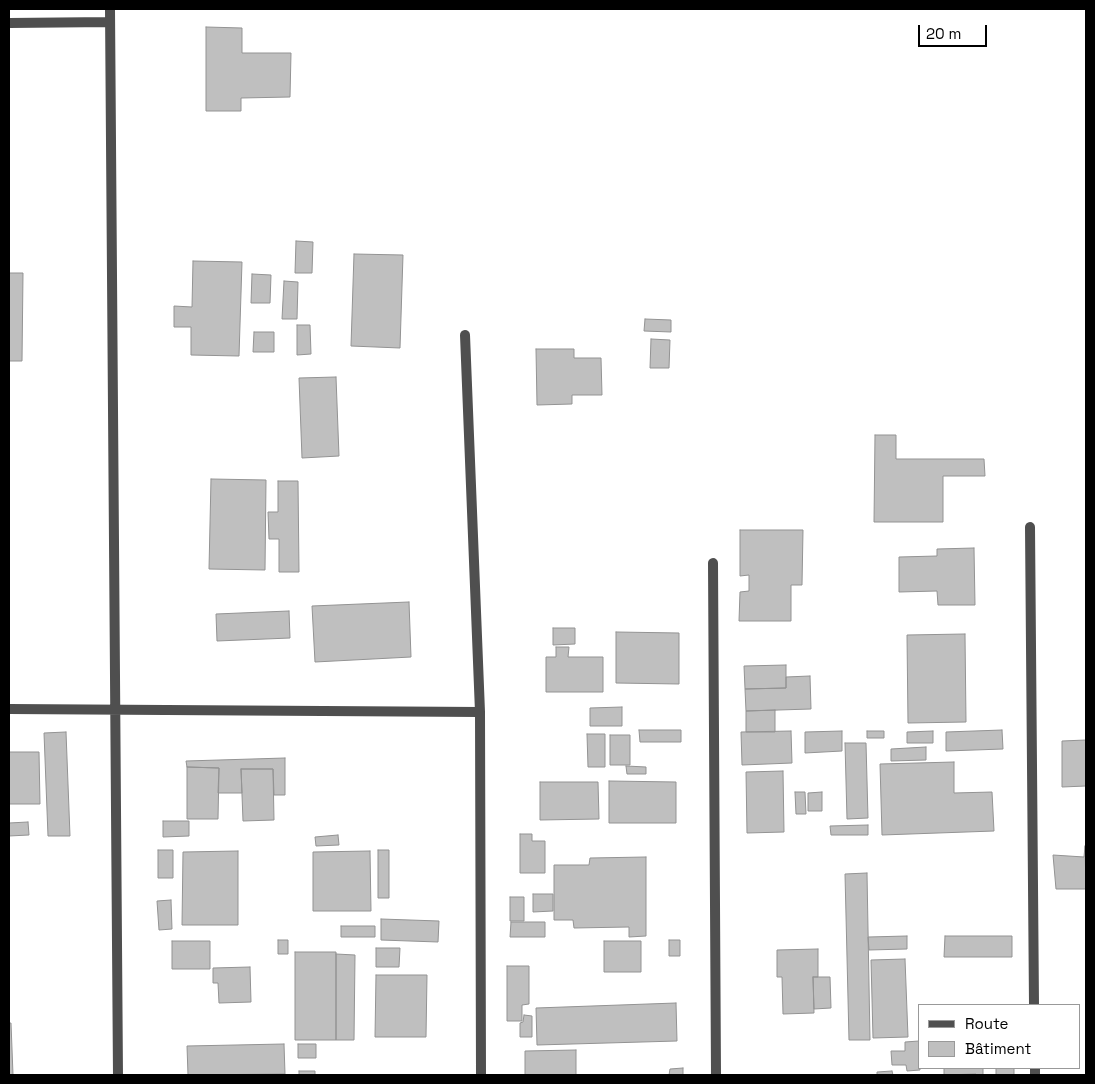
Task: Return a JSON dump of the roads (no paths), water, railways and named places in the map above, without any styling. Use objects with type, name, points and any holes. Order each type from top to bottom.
[{"type":"street","points":[[110,9],[118,1075]]},
{"type":"street","points":[[9,24],[110,22]]},
{"type":"street","points":[[464,335],[480,712],[481,1075]]},
{"type":"street","points":[[1030,527],[1034,1004]]},
{"type":"street","points":[[713,563],[716,1075]]},
{"type":"street","points":[[9,709],[480,712]]}]
